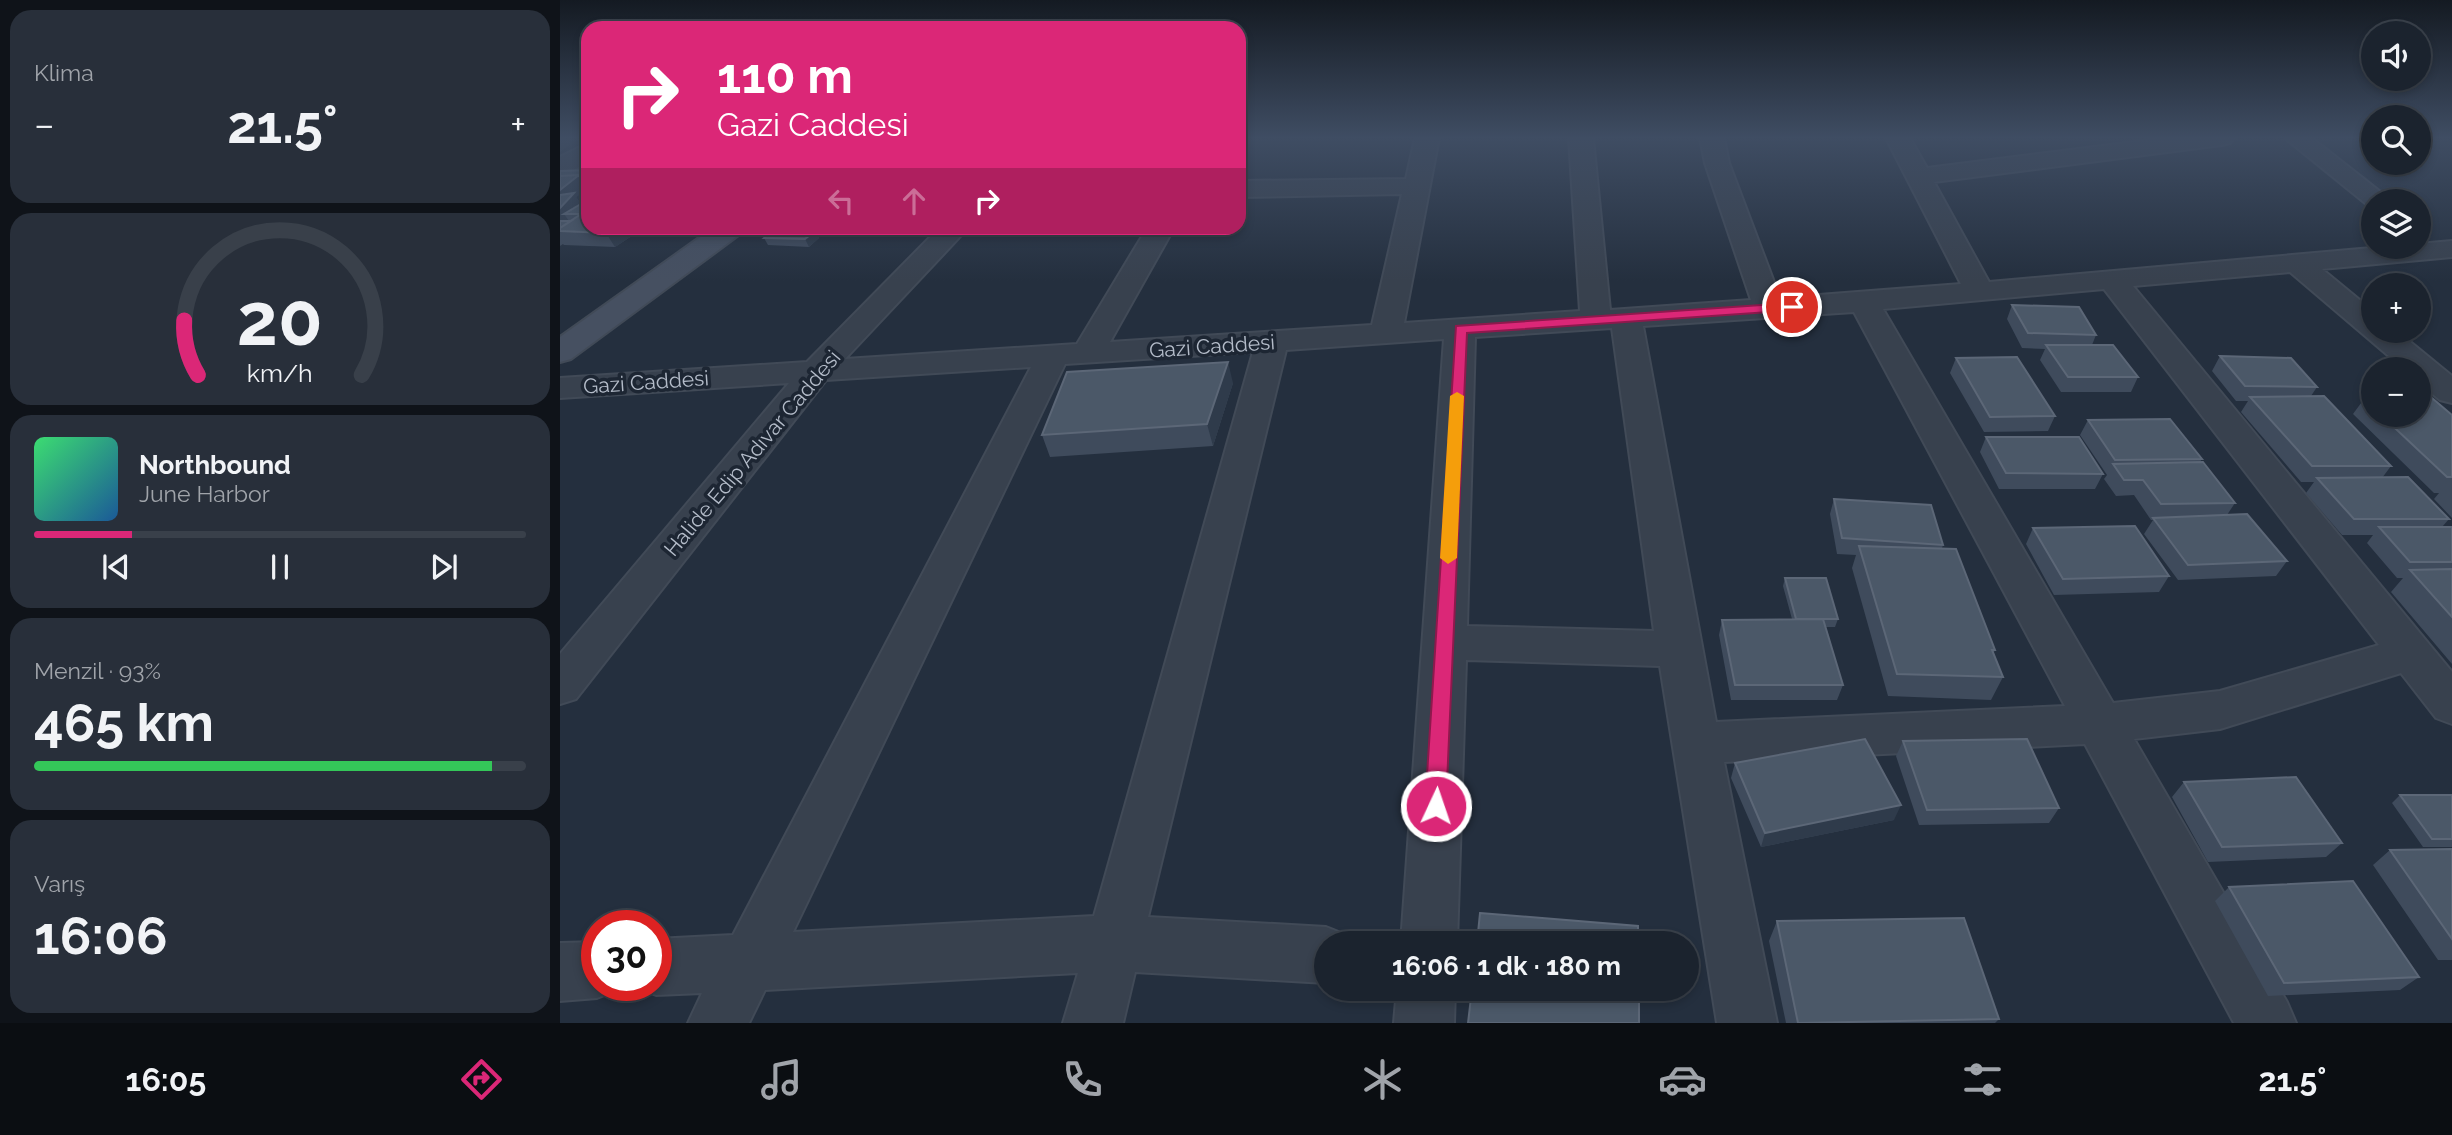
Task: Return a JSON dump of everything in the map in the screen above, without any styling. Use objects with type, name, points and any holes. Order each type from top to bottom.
[{"type":"street","points":[[1246,189],[1417,186],[1386,334]]},
{"type":"street","points":[[1589,186],[1611,319],[1679,649],[1747,1023]]},
{"type":"street","points":[[1725,186],[1769,309]]},
{"type":"street","points":[[1922,186],[1980,292]]},
{"type":"street","points":[[560,352],[720,235]]},
{"type":"street","name":"Halide Edip Adıvar Caddesi","points":[[560,686],[818,369],[947,235]]},
{"type":"street","points":[[718,1023],[1070,355],[1155,235]]},
{"type":"street","points":[[2431,240],[2449,252]]},
{"type":"street","name":"Gazi Caddesi","points":[[560,388],[818,369],[1769,309],[2449,252]]},
{"type":"street","points":[[2297,263],[2361,317]]},
{"type":"street","points":[[2112,280],[2452,705]]},
{"type":"street","points":[[1864,302],[2266,1023]]},
{"type":"street","points":[[1430,931],[1460,329]]},
{"type":"street","points":[[1093,1023],[1272,342]]},
{"type":"street","points":[[2392,343],[2452,393]]},
{"type":"street","points":[[1444,642],[1679,649]]},
{"type":"street","points":[[1697,743],[2099,724],[2220,710],[2410,653]]},
{"type":"street","points":[[672,966],[1115,943],[1314,954]]},
{"type":"street","points":[[560,972],[581,971]]},
{"type":"street","points":[[1424,1023],[1425,1001]]},
{"type":"building","points":[[574,193],[560,208],[560,195]]},
{"type":"building","points":[[581,204],[581,214],[564,214]]},
{"type":"building","points":[[581,214],[581,232],[560,231],[560,228]]},
{"type":"building","points":[[560,221],[571,221],[560,228]]},
{"type":"building","points":[[767,235],[810,235],[805,239],[764,238]]},
{"type":"building","points":[[2012,305],[2079,307],[2096,335],[2028,333]]},
{"type":"building","points":[[2046,345],[2113,345],[2138,377],[2068,377]]},
{"type":"building","points":[[2220,356],[2291,358],[2317,387],[2245,386]]},
{"type":"building","points":[[2017,357],[2055,416],[1990,417],[1956,358]]},
{"type":"building","points":[[1228,362],[1207,424],[1042,435],[1067,372]]},
{"type":"building","points":[[2324,396],[2391,466],[2312,466],[2250,397]]},
{"type":"building","points":[[2431,398],[2452,415],[2452,477],[2447,477],[2394,427],[2431,427]]},
{"type":"building","points":[[2170,419],[2202,459],[2115,460],[2088,420]]},
{"type":"building","points":[[1986,437],[2079,437],[2103,474],[2006,473]]},
{"type":"building","points":[[2203,462],[2235,503],[2161,504],[2143,480],[2124,480],[2113,464]]},
{"type":"building","points":[[2408,477],[2449,519],[2354,519],[2317,478]]},
{"type":"building","points":[[1834,499],[1931,505],[1943,545],[1842,538]]},
{"type":"building","points":[[2247,514],[2287,561],[2188,565],[2153,518]]},
{"type":"building","points":[[2135,526],[2169,576],[2063,579],[2033,528]]},
{"type":"building","points":[[2379,527],[2452,527],[2452,562],[2410,562]]},
{"type":"building","points":[[1859,546],[1956,549],[2003,677],[1897,674]]},
{"type":"building","points":[[2452,569],[2452,617],[2410,570]]},
{"type":"building","points":[[1785,578],[1826,578],[1838,619],[1796,619]]},
{"type":"building","points":[[1823,619],[1843,685],[1735,685],[1722,620]]},
{"type":"building","points":[[1865,739],[1901,805],[1765,833],[1735,763]]},
{"type":"building","points":[[2027,739],[2059,808],[1927,810],[1903,741]]},
{"type":"building","points":[[2296,777],[2342,843],[2222,847],[2184,782]]},
{"type":"building","points":[[2400,795],[2452,795],[2452,839],[2432,839]]},
{"type":"building","points":[[2452,849],[2452,939],[2390,850]]},
{"type":"building","points":[[2353,881],[2419,977],[2284,983],[2229,887]]},
{"type":"building","points":[[1480,913],[1638,926],[1638,931],[1478,931]]},
{"type":"building","points":[[1964,918],[1999,1019],[1798,1023],[1777,921]]},
{"type":"building","points":[[1471,1001],[1639,1001],[1639,1023],[1468,1023]]},
{"type":"slow traffic","points":[[1448,558],[1457,396]]},
{"type":"route","points":[[1436,806],[1460,329],[1792,307]]}]
